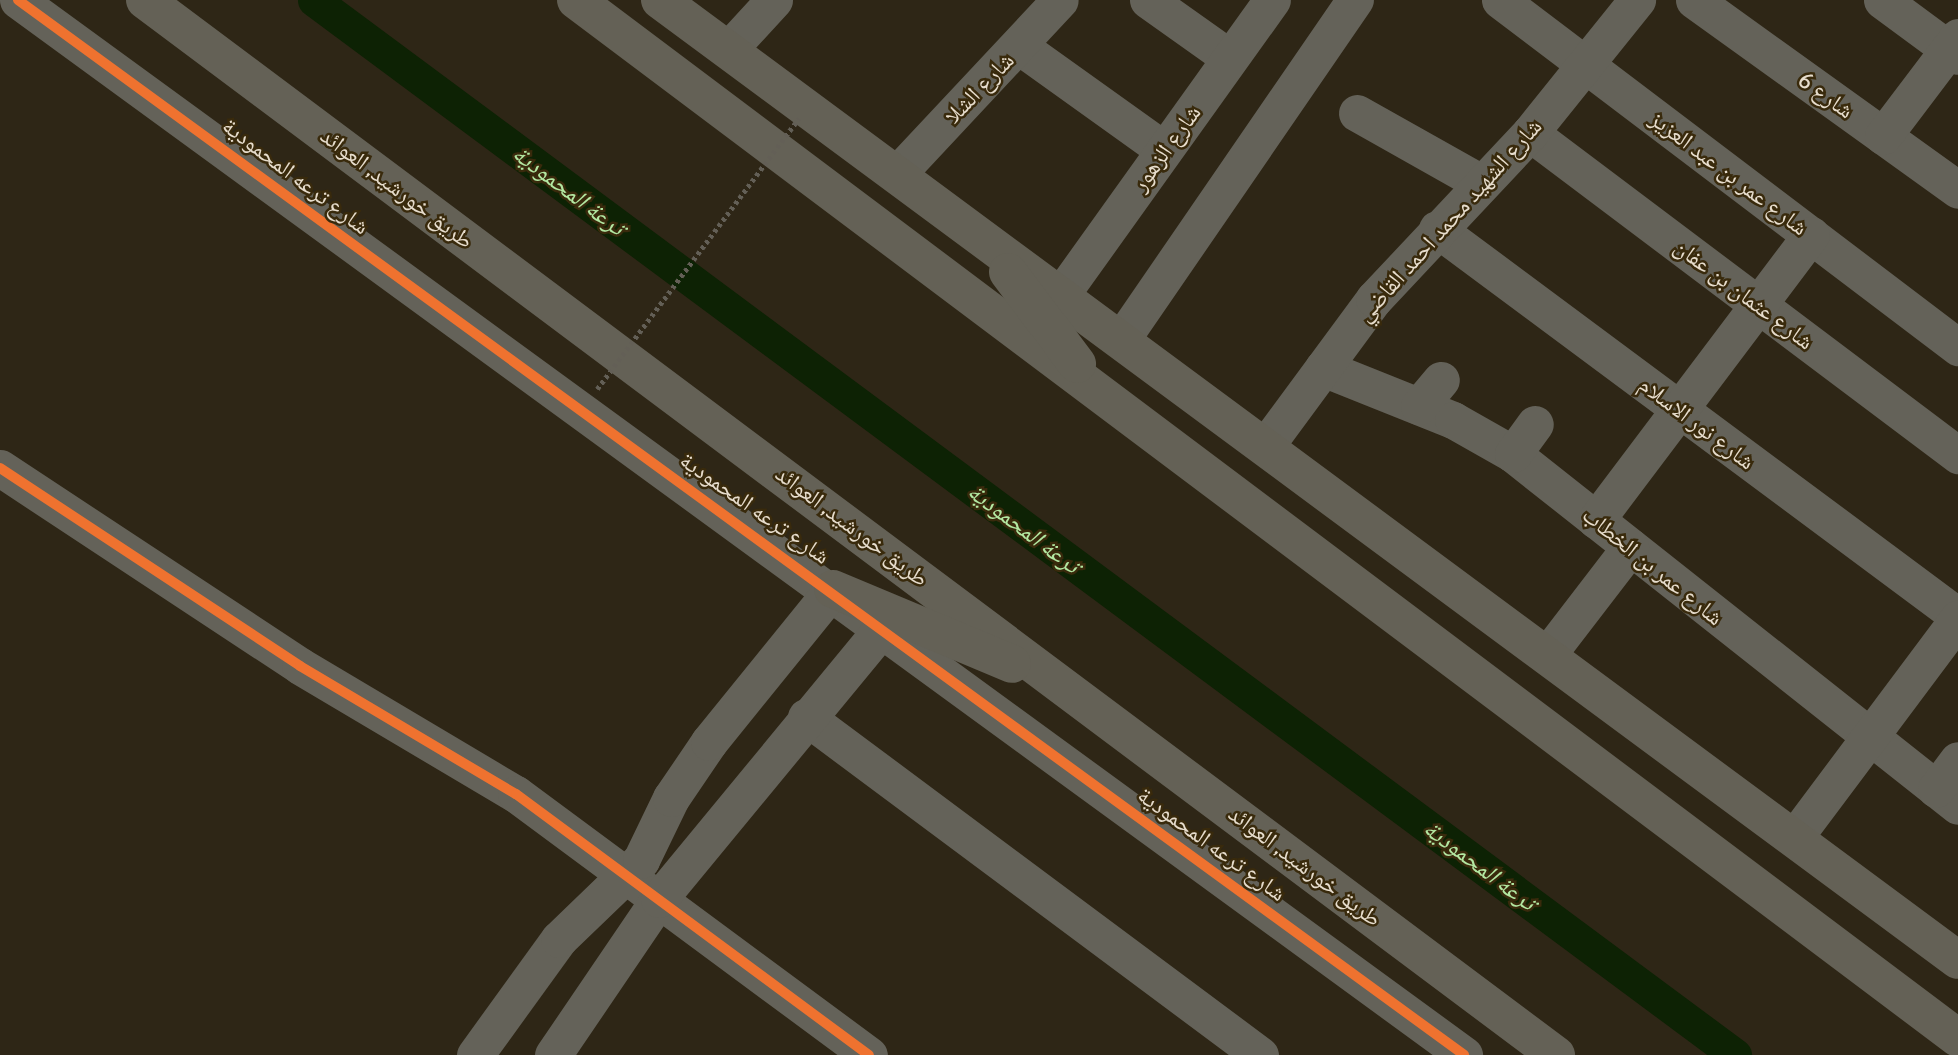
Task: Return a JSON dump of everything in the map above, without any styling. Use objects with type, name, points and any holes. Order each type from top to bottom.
[{"type":"main road","name":"طريق خورشيد, العوائد","points":[[145,0],[1066,686],[1556,1055]]},
{"type":"main road","points":[[576,0],[1101,397],[1958,1038]]},
{"type":"main road","points":[[660,0],[1060,296],[1267,444],[1958,960]]},
{"type":"main road","points":[[985,240],[1101,397]]},
{"type":"main road","points":[[833,589],[1066,686]]},
{"type":"street","name":"شارع ترعه المحمودية","points":[[18,0],[554,395],[833,589],[1464,1055]]},
{"type":"street","points":[[729,51],[774,0]]},
{"type":"street","name":"شارع الشلا","points":[[897,174],[1060,0]]},
{"type":"street","points":[[1148,0],[1230,58]]},
{"type":"street","name":"شارع الزهور","points":[[1060,296],[1272,0]]},
{"type":"street","points":[[1121,340],[1355,0]]},
{"type":"street","name":"شارع عمر بن عبد العزيز","points":[[1500,0],[1958,347]]},
{"type":"street","name":"شارع الشهيد محمد احمد القاضي","points":[[1267,444],[1374,299],[1530,133],[1588,65],[1637,0]]},
{"type":"street","name":"شارع 6","points":[[1694,0],[1958,190]]},
{"type":"street","points":[[1882,0],[1955,48],[1883,136]]},
{"type":"street","points":[[1019,46],[1164,150]]},
{"type":"street","points":[[1357,113],[1481,183]]},
{"type":"street","name":"شارع عثمان بن عفان","points":[[1530,133],[1958,455]]},
{"type":"street","name":"شارع نور الاسلام","points":[[1437,229],[1958,617]]},
{"type":"street","points":[[1596,520],[1811,235]]},
{"type":"street","name":"شارع عمر بن الخطاب","points":[[1323,368],[1430,393],[1513,454],[1868,738],[1947,797]]},
{"type":"street","points":[[1513,454],[1535,425]]},
{"type":"street","points":[[0,468],[300,666],[516,794],[869,1055]]},
{"type":"street","points":[[1548,654],[1630,547]]},
{"type":"street","points":[[475,1055],[559,939],[641,860],[671,799],[709,742],[833,589]]},
{"type":"street","points":[[1794,838],[1958,617]]},
{"type":"street","points":[[553,1055],[659,900],[806,717],[883,627]]},
{"type":"street","points":[[806,717],[1260,1055]]},
{"type":"street","points":[[1947,797],[1958,760]]},
{"type":"path","points":[[597,389],[799,118]]},
{"type":"waterway","name":"ترعة المحمودية","points":[[314,0],[1735,1055]]},
{"type":"cycle path","points":[[18,0],[1464,1055]]},
{"type":"cycle path","points":[[0,468],[300,666],[516,794],[869,1055]]}]
